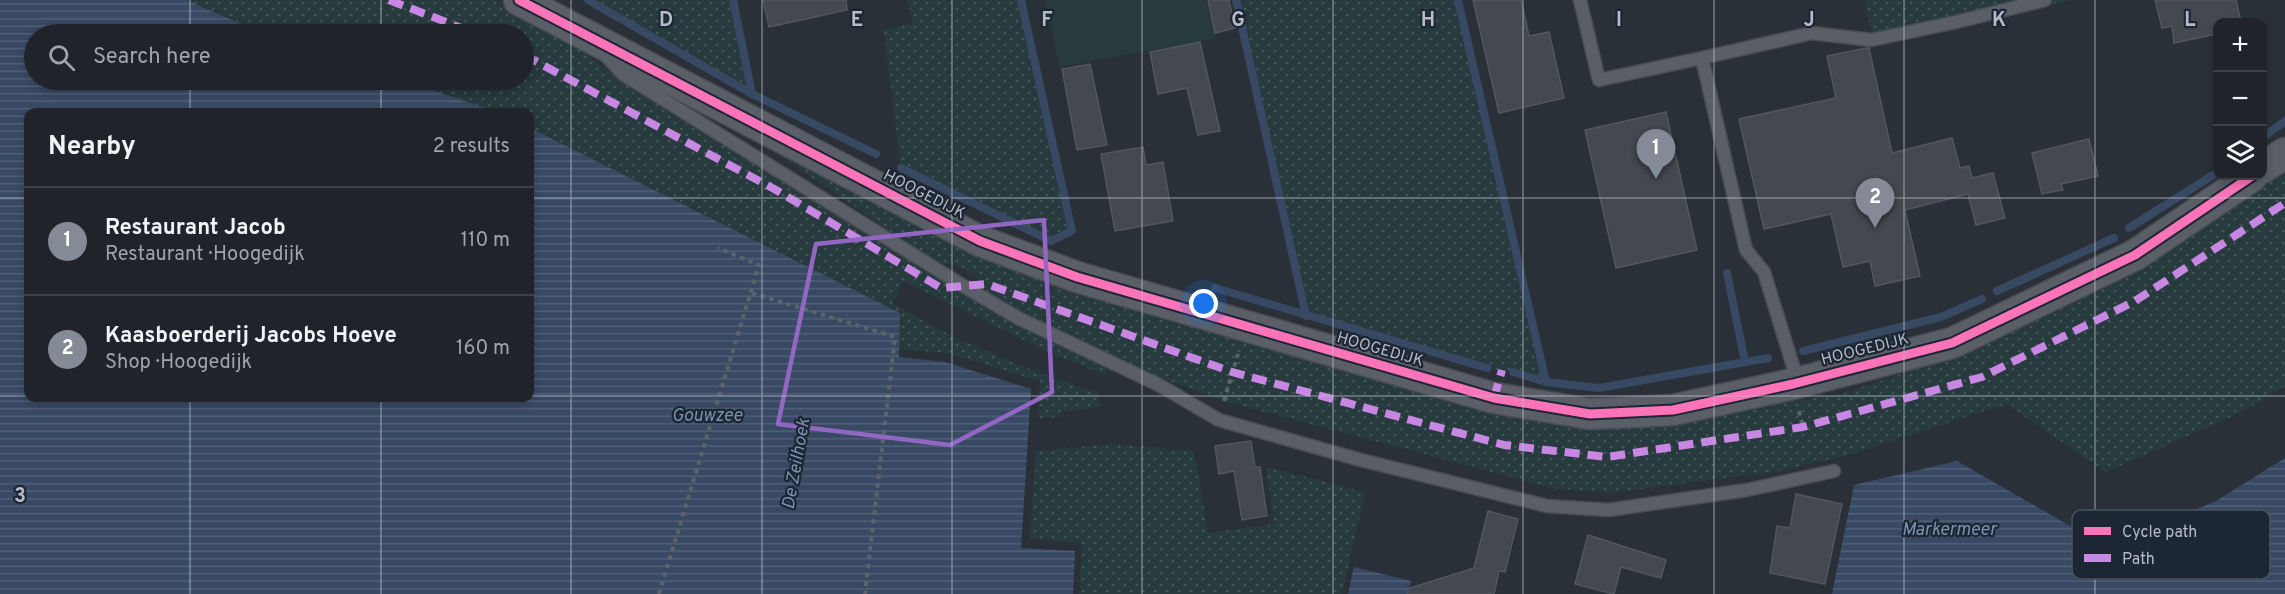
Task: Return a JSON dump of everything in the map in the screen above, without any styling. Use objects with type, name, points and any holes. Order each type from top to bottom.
[{"type":"street","name":"HOOGEDIJK","points":[[519,0],[980,242],[1077,277],[1494,398],[1590,414],[1673,410],[1952,344],[2134,255],[2246,180]]},
{"type":"street","points":[[2267,165],[2285,153]]},
{"type":"lane","points":[[1580,0],[1599,80],[1812,33],[1870,40],[2045,0]]},
{"type":"lane","points":[[585,33],[624,75],[962,285],[1018,318],[1159,385],[1219,420],[1361,460],[1547,506],[1608,510],[1747,490],[1834,471]]},
{"type":"lane","points":[[1702,58],[1746,250],[1764,272],[1798,382]]},
{"type":"path","points":[[659,594],[759,265],[718,248]]},
{"type":"path","points":[[752,293],[895,337],[865,594]]},
{"type":"path","points":[[1224,400],[1246,327]]},
{"type":"highlighted area","points":[[1044,220],[1052,392],[950,445],[778,424],[816,244]]},
{"type":"green space","points":[[186,0],[496,0],[525,13],[560,34],[623,82],[1014,324],[1106,368],[1105,375],[1055,355],[903,281],[893,303],[941,330],[993,354],[1098,393],[1100,407],[1062,412],[1062,417],[1038,418],[1040,381],[947,353],[899,349],[900,313],[534,130],[534,108],[485,108],[432,90],[534,90],[534,24],[242,24]]},
{"type":"green space","points":[[582,0],[733,0],[752,94]]},
{"type":"green space","points":[[907,0],[1021,0],[1072,231],[1051,241],[901,168],[884,30],[913,23]]},
{"type":"green space","points":[[1045,0],[1206,0],[1215,38],[1060,67]]},
{"type":"green space","points":[[1236,0],[1458,0],[1546,382],[1513,372],[1487,368],[1306,316]]},
{"type":"green space","points":[[1864,0],[2071,0],[1875,44]]},
{"type":"green space","points":[[678,96],[980,254],[1508,413],[1597,429],[1693,419],[1844,393],[1972,350],[2113,282],[2285,169],[2285,386],[2242,412],[2106,472],[2006,404],[1848,455],[1778,471],[1609,493],[1552,488],[1224,401],[1161,378],[990,295],[974,274],[956,265],[937,263],[778,154]]},
{"type":"green space","points":[[1111,444],[1194,451],[1208,533],[1274,524],[1266,467],[1365,492],[1342,594],[1079,594],[1082,543],[1030,539],[1036,451]]},
{"type":"water","name":"Gouwzee","points":[[0,0],[186,0],[242,24],[24,24],[24,90],[432,90],[485,108],[24,108],[24,402],[534,402],[534,130],[900,313],[899,357],[945,362],[1031,389],[1021,548],[1075,551],[1073,594],[0,594]]},
{"type":"water","name":"Markermeer","points":[[2285,458],[2285,594],[1832,594],[1854,485],[1957,461],[2072,527],[2072,579],[2270,579],[2270,510],[2194,510],[2216,501]]},
{"type":"water","points":[[1354,567],[1411,581],[1408,594],[1348,594]]},
{"type":"building","points":[[763,0],[846,0],[847,10],[769,27]]},
{"type":"building","points":[[1208,0],[1229,0],[1235,28],[1215,33]]},
{"type":"building","points":[[1473,0],[1521,0],[1529,36],[1549,32],[1564,98],[1499,113]]},
{"type":"building","points":[[2155,0],[2236,0],[2240,18],[2213,18],[2213,35],[2174,43],[2172,26],[2162,28]]},
{"type":"building","points":[[1200,42],[1220,131],[1198,135],[1187,88],[1158,94],[1150,52]]},
{"type":"building","points":[[1869,48],[1892,153],[1952,138],[1960,168],[1969,166],[1972,178],[1993,173],[2005,218],[1976,225],[1968,194],[1905,210],[1920,276],[1875,286],[1870,261],[1843,267],[1831,214],[1764,229],[1739,119],[1836,98],[1827,56]]},
{"type":"building","points":[[1090,64],[1107,145],[1077,150],[1062,69]]},
{"type":"building","points":[[1666,112],[1697,250],[1616,268],[1585,130]]},
{"type":"building","points":[[2089,139],[2098,176],[2061,184],[2063,190],[2042,194],[2032,153]]},
{"type":"building","points":[[1143,147],[1146,165],[1163,162],[1173,221],[1115,231],[1101,154]]},
{"type":"building","points":[[1251,441],[1255,467],[1260,467],[1267,516],[1242,520],[1234,471],[1219,474],[1215,446]]},
{"type":"building","points":[[1796,494],[1842,504],[1825,584],[1770,573],[1777,526],[1790,528]]},
{"type":"building","points":[[1488,511],[1518,519],[1505,572],[1499,571],[1494,594],[1408,594],[1407,589],[1474,568]]},
{"type":"building","points":[[1588,535],[1666,560],[1661,578],[1621,567],[1614,594],[1575,584]]},
{"type":"waterway","points":[[588,0],[752,94],[876,154]]},
{"type":"waterway","points":[[733,0],[752,94]]},
{"type":"waterway","points":[[901,168],[1051,241],[1072,231],[1021,0]]},
{"type":"waterway","points":[[1236,0],[1306,316]]},
{"type":"waterway","points":[[1458,0],[1546,382]]},
{"type":"waterway","points":[[2267,134],[2285,121]]},
{"type":"waterway","points":[[2129,228],[2213,175]]},
{"type":"waterway","points":[[1997,291],[2114,238]]},
{"type":"waterway","points":[[1727,273],[1745,362]]},
{"type":"waterway","points":[[1215,288],[1487,368]]},
{"type":"waterway","points":[[1803,351],[1941,317],[1982,299]]},
{"type":"waterway","points":[[1513,372],[1546,382],[1599,388],[1768,358]]},
{"type":"marked path","points":[[389,0],[451,24]]},
{"type":"marked path","points":[[534,60],[776,190],[941,288],[987,284],[1232,372],[1504,445],[1607,457],[1803,427],[1982,377],[2135,301],[2285,203]]},
{"type":"marked path","points":[[1494,398],[1502,370]]},
{"type":"cycle path","points":[[519,0],[980,241],[1077,277],[1494,398],[1590,414],[1673,410],[1793,384],[1952,343],[2135,255],[2246,180]]},
{"type":"place","name":"Restaurant Jacob","points":[[1656,179]]},
{"type":"place","name":"Kaasboerderij Jacobs Hoeve","points":[[1875,228]]},
{"type":"water label","name":"De Zeilhoek","points":[[797,464]]}]
